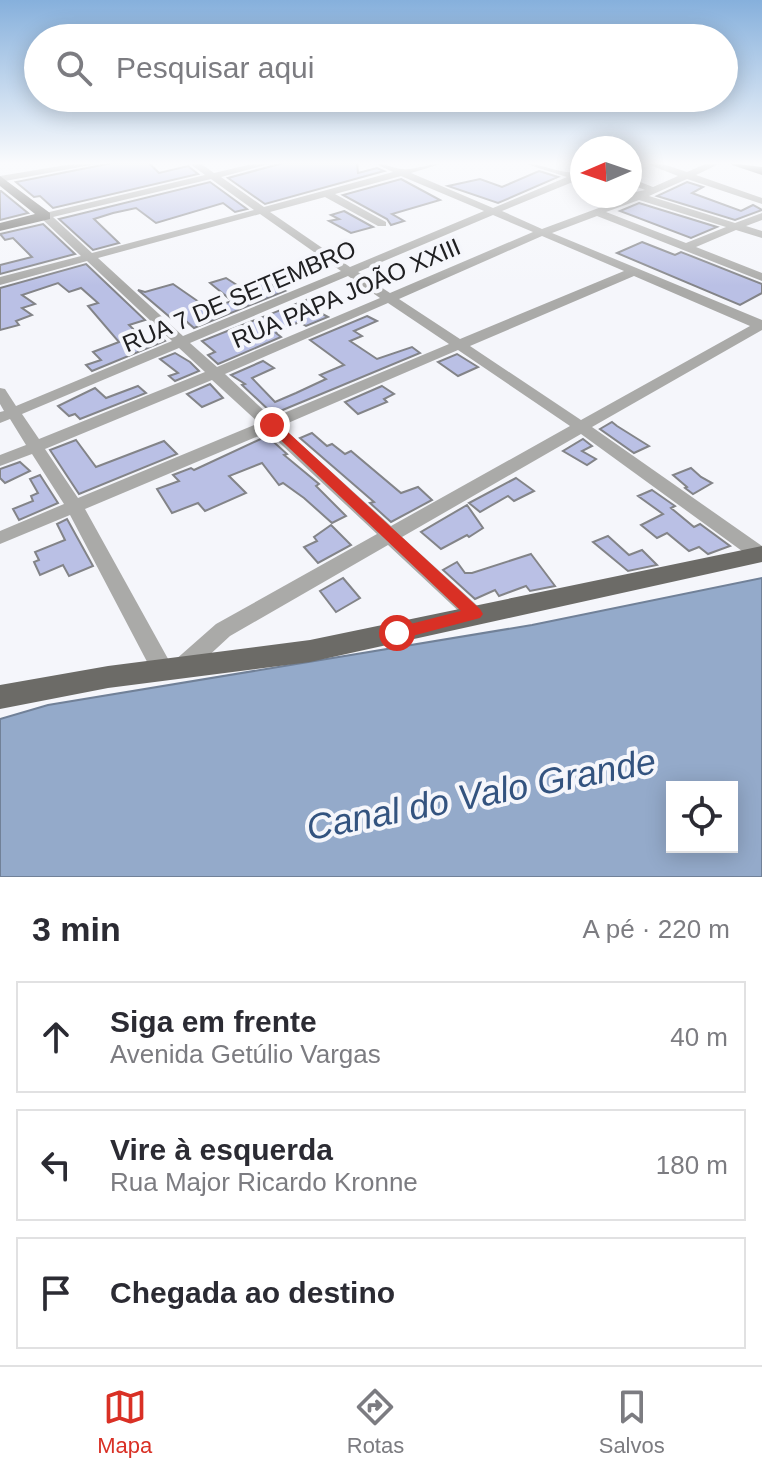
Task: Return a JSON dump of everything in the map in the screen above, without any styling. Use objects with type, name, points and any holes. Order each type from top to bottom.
[{"type":"main road","points":[[30,204],[45,216]]},
{"type":"main road","points":[[0,227],[45,216]]},
{"type":"main road","points":[[0,697],[172,668],[310,651],[761,554]]},
{"type":"street","points":[[45,216],[95,204]]},
{"type":"street","points":[[250,204],[464,345],[761,554]]},
{"type":"street","points":[[0,281],[286,204]]},
{"type":"street","points":[[346,204],[382,224]]},
{"type":"street","points":[[479,204],[761,325]]},
{"type":"street","name":"RUA 7 DE SETEMBRO","points":[[7,416],[513,204]]},
{"type":"street","points":[[670,204],[762,235]]},
{"type":"street","points":[[681,204],[695,211]]},
{"type":"street","name":"RUA PAPA JOÃO XXIII","points":[[0,461],[605,208]]},
{"type":"street","points":[[597,212],[762,277]]},
{"type":"street","points":[[45,216],[474,614]]},
{"type":"street","points":[[687,247],[762,216]]},
{"type":"street","points":[[0,538],[635,271]]},
{"type":"street","points":[[0,392],[7,416],[35,446],[172,668],[223,630],[761,325]]},
{"type":"water","name":"Canal do Valo Grande","points":[[762,578],[762,877],[0,877],[0,719],[48,705],[532,625]]},
{"type":"building","points":[[0,204],[17,204],[28,213],[0,220]]},
{"type":"building","points":[[49,204],[70,204],[53,208]]},
{"type":"building","points":[[121,204],[220,204],[156,223],[136,208],[94,219],[119,243],[93,250],[59,219]]},
{"type":"building","points":[[224,204],[240,204],[247,209],[235,212]]},
{"type":"building","points":[[359,204],[427,204],[392,214],[404,221],[391,225],[387,219]]},
{"type":"building","points":[[642,204],[717,227],[691,238],[620,211],[642,208]]},
{"type":"building","points":[[683,204],[722,204],[741,211],[753,205],[762,210],[735,220]]},
{"type":"building","points":[[344,211],[373,227],[351,233],[329,221],[339,219],[331,215]]},
{"type":"building","points":[[43,224],[75,254],[0,274],[0,265],[32,257],[13,238],[5,240],[0,234]]},
{"type":"building","points":[[642,242],[675,255],[681,252],[762,284],[762,293],[740,305],[617,253]]},
{"type":"building","points":[[86,264],[145,320],[129,325],[147,342],[161,337],[165,341],[92,371],[86,365],[101,360],[93,352],[119,342],[88,306],[98,303],[81,288],[69,292],[58,283],[22,295],[35,304],[22,308],[32,315],[16,321],[19,325],[0,330],[0,288]]},
{"type":"building","points":[[226,278],[240,287],[260,279],[285,291],[194,328],[179,315],[171,318],[138,290],[145,292],[173,284],[209,309],[232,301],[210,283]]},
{"type":"building","points":[[311,298],[323,304],[313,309],[328,317],[306,326],[299,322],[276,333],[281,337],[218,364],[208,355],[215,352],[202,341]]},
{"type":"building","points":[[367,316],[377,321],[354,331],[362,336],[350,341],[377,359],[412,347],[420,353],[273,414],[242,385],[245,384],[231,375],[263,361],[274,368],[252,378],[275,402],[296,393],[326,379],[320,375],[344,365],[310,340]]},
{"type":"building","points":[[175,353],[199,371],[175,381],[169,376],[178,373],[160,359]]},
{"type":"building","points":[[457,354],[478,367],[458,376],[438,362]]},
{"type":"building","points":[[210,384],[223,398],[202,407],[187,394]]},
{"type":"building","points":[[138,386],[146,393],[80,419],[75,414],[69,416],[58,406],[95,388],[106,398]]},
{"type":"building","points":[[382,386],[394,394],[384,399],[387,402],[358,414],[345,402]]},
{"type":"building","points":[[612,422],[649,446],[634,453],[600,429]]},
{"type":"building","points":[[312,433],[327,446],[332,444],[345,454],[351,451],[401,493],[418,487],[432,500],[391,522],[370,503],[374,502],[300,438]]},
{"type":"building","points":[[267,436],[287,454],[284,455],[319,484],[316,486],[346,516],[332,523],[304,498],[283,483],[279,485],[262,463],[229,476],[246,493],[205,511],[198,503],[172,513],[157,489],[179,481],[173,475],[191,468],[194,470]]},
{"type":"building","points":[[583,439],[592,446],[582,451],[596,459],[587,465],[563,451]]},
{"type":"building","points":[[76,440],[96,467],[164,441],[177,454],[79,494],[50,450]]},
{"type":"building","points":[[20,462],[30,471],[5,483],[0,478],[0,469]]},
{"type":"building","points":[[691,468],[712,483],[693,494],[673,475]]},
{"type":"building","points":[[40,475],[58,503],[19,520],[13,509],[33,501],[31,496],[38,493],[30,479]]},
{"type":"building","points":[[516,478],[534,491],[514,501],[508,496],[480,512],[469,503]]},
{"type":"building","points":[[652,490],[675,506],[671,508],[694,527],[700,524],[730,546],[708,554],[699,547],[689,551],[667,533],[657,538],[641,525],[663,514],[638,496]]},
{"type":"building","points":[[467,505],[483,528],[469,537],[467,535],[441,549],[421,532]]},
{"type":"building","points":[[67,519],[93,566],[69,576],[63,565],[40,575],[34,562],[39,560],[35,552],[65,540],[57,524]]},
{"type":"building","points":[[331,525],[351,545],[318,563],[304,547],[317,541],[314,537]]},
{"type":"building","points":[[608,536],[629,555],[642,550],[657,565],[628,571],[593,542]]},
{"type":"building","points":[[531,554],[555,586],[530,591],[526,586],[499,596],[495,590],[475,599],[443,570],[457,562],[465,573],[472,573]]},
{"type":"building","points":[[343,578],[360,598],[336,612],[320,591]]},
{"type":"route","points":[[272,425],[474,614],[397,633]]}]
